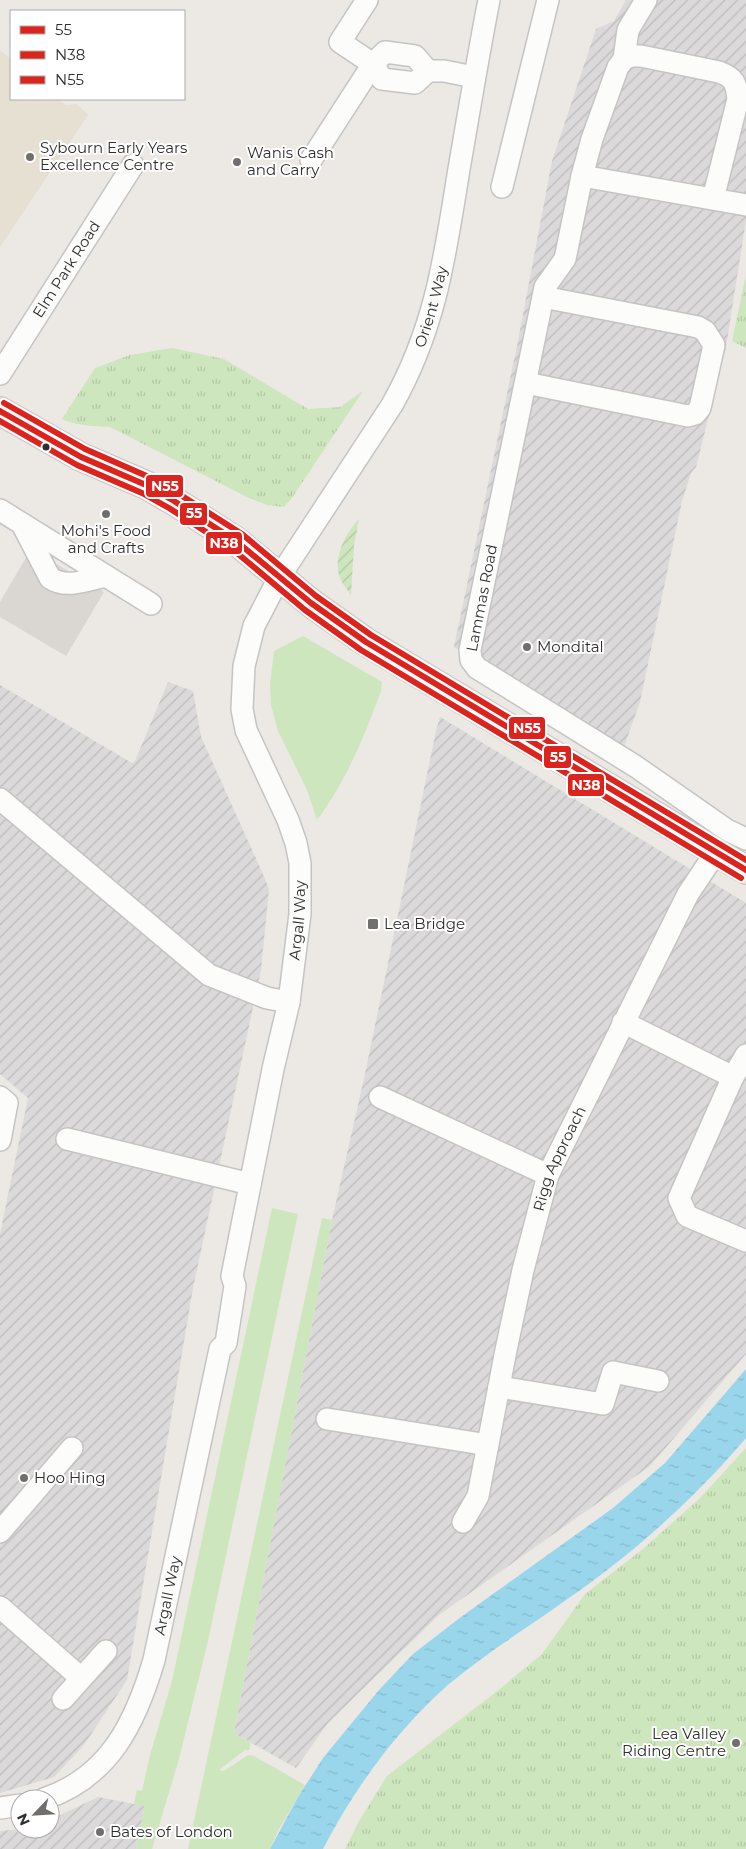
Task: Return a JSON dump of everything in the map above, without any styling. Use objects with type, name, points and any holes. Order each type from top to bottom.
[{"type":"main road","points":[[2,415],[81,457],[146,485],[174,501],[225,533],[311,603],[366,642],[746,870]]},
{"type":"street","points":[[367,0],[340,42],[373,64]]},
{"type":"street","name":"Orient Way","points":[[280,576],[392,405],[403,386],[420,346],[432,312],[443,270],[474,77],[489,0]]},
{"type":"street","points":[[502,187],[548,0]]},
{"type":"street","name":"Lammas Road","points":[[646,0],[628,30],[624,59],[618,67],[600,113],[582,176],[565,259],[545,287],[470,650],[471,660],[477,668],[635,766],[727,830],[746,839]]},
{"type":"street","points":[[311,160],[373,64],[385,52],[415,56],[428,71],[444,71],[474,77]]},
{"type":"street","points":[[624,59],[632,56],[641,56],[730,76],[736,86],[738,100],[713,199]]},
{"type":"street","name":"Elm Park Road","points":[[0,374],[133,165]]},
{"type":"street","points":[[582,176],[746,205]]},
{"type":"street","points":[[526,383],[680,416],[688,416],[694,414],[700,408],[714,345],[704,331],[698,327],[543,298]]},
{"type":"street","points":[[0,510],[151,604]]},
{"type":"street","points":[[22,524],[50,578],[56,582],[70,584],[106,576]]},
{"type":"street","name":"Argall Way","points":[[60,1791],[85,1778],[115,1750],[126,1732],[145,1690],[154,1660],[220,1349],[214,1340],[224,1282],[232,1276],[289,1002],[300,914],[300,863],[296,843],[288,820],[256,755],[246,730],[242,709],[244,666],[248,645],[254,626],[280,576]]},
{"type":"street","points":[[0,799],[209,975],[267,998],[289,1002]]},
{"type":"street","name":"Rigg Approach","points":[[464,1522],[478,1496],[523,1270],[548,1175],[688,894],[716,852]]},
{"type":"street","points":[[623,1022],[733,1077]]},
{"type":"street","points":[[746,1055],[733,1077],[679,1198],[687,1216],[746,1241]]},
{"type":"street","points":[[380,1097],[548,1175]]},
{"type":"street","points":[[0,1140],[3,1100]]},
{"type":"street","points":[[67,1139],[250,1184]]},
{"type":"street","points":[[499,1387],[603,1404],[613,1372],[658,1381]]},
{"type":"street","points":[[327,1419],[488,1445]]},
{"type":"street","points":[[0,1532],[72,1448]]},
{"type":"street","points":[[0,1607],[81,1678]]},
{"type":"street","points":[[62,1698],[106,1651]]},
{"type":"shaded area","points":[[626,0],[746,0],[746,220],[726,347],[696,467],[691,473],[682,501],[640,702],[621,755],[490,668],[454,647],[518,341],[552,161],[596,29],[614,21]]},
{"type":"shaded area","name":"Sybourn Early Years Excellence Centre","points":[[0,50],[10,58],[10,100],[59,100],[66,105],[77,104],[88,115],[0,247]]},
{"type":"shaded area","points":[[31,549],[104,592],[66,656],[0,617],[0,602]]},
{"type":"shaded area","points":[[168,682],[193,691],[201,737],[269,889],[261,970],[193,1288],[127,1680],[84,1745],[54,1777],[0,1793],[0,1234],[28,1098],[0,1074],[0,685],[132,763],[135,761]]},
{"type":"shaded area","points":[[440,717],[746,903],[746,1354],[650,1466],[439,1615],[328,1723],[296,1768],[234,1733],[332,1220],[365,1074]]},
{"type":"shaded area","points":[[98,1797],[145,1806],[136,1849],[0,1849],[0,1831],[10,1830],[10,1839],[60,1839],[60,1815]]},
{"type":"green space","points":[[746,274],[746,348],[732,341]]},
{"type":"green space","points":[[172,348],[224,359],[308,409],[340,407],[363,391],[292,498],[284,507],[267,505],[249,498],[110,427],[79,424],[62,419],[95,368],[130,355]]},
{"type":"green space","points":[[359,519],[354,546],[351,595],[340,578],[338,563],[345,538]]},
{"type":"green space","points":[[303,636],[382,682],[381,691],[354,758],[328,805],[317,820],[307,790],[278,731],[271,705],[270,684],[274,651]]},
{"type":"green space","points":[[272,1208],[298,1214],[208,1641],[179,1759],[152,1849],[136,1849],[145,1806],[134,1804],[137,1790],[142,1791],[150,1755],[172,1681]]},
{"type":"green space","points":[[322,1218],[332,1220],[234,1733],[251,1743],[249,1750],[245,1750],[219,1770],[224,1771],[248,1755],[254,1756],[305,1785],[278,1831],[270,1849],[188,1849]]},
{"type":"green space","points":[[746,1448],[746,1849],[345,1849],[359,1821],[387,1776],[542,1654],[585,1594],[643,1549],[700,1498]]},
{"type":"water","points":[[746,1369],[746,1438],[705,1483],[639,1545],[591,1582],[477,1662],[430,1702],[378,1760],[335,1826],[323,1849],[270,1849],[298,1797],[323,1758],[379,1690],[413,1654],[461,1617],[613,1508],[665,1463]]},
{"type":"transit line","name":"N55","points":[[4,403],[85,449],[149,477],[179,494],[242,534],[316,596],[371,635],[746,860]]},
{"type":"transit line","name":"55","points":[[0,411],[81,457],[146,485],[174,501],[236,541],[311,603],[366,642],[746,870]]},
{"type":"transit line","name":"N38","points":[[0,421],[77,465],[142,493],[169,508],[231,548],[305,610],[361,650],[741,878]]},
{"type":"place","name":"Sybourn Early Years Excellence Centre","points":[[30,157]]},
{"type":"place","name":"Wanis Cash and Carry","points":[[237,162]]},
{"type":"place","name":"Mohi's Food and Crafts","points":[[106,514]]},
{"type":"place","name":"Mondital","points":[[527,647]]},
{"type":"place","name":"Lea Bridge","points":[[373,924]]},
{"type":"place","name":"Hoo Hing","points":[[24,1478]]},
{"type":"place","name":"Lea Valley Riding Centre","points":[[736,1743]]},
{"type":"place","name":"Bates of London","points":[[100,1832]]}]
